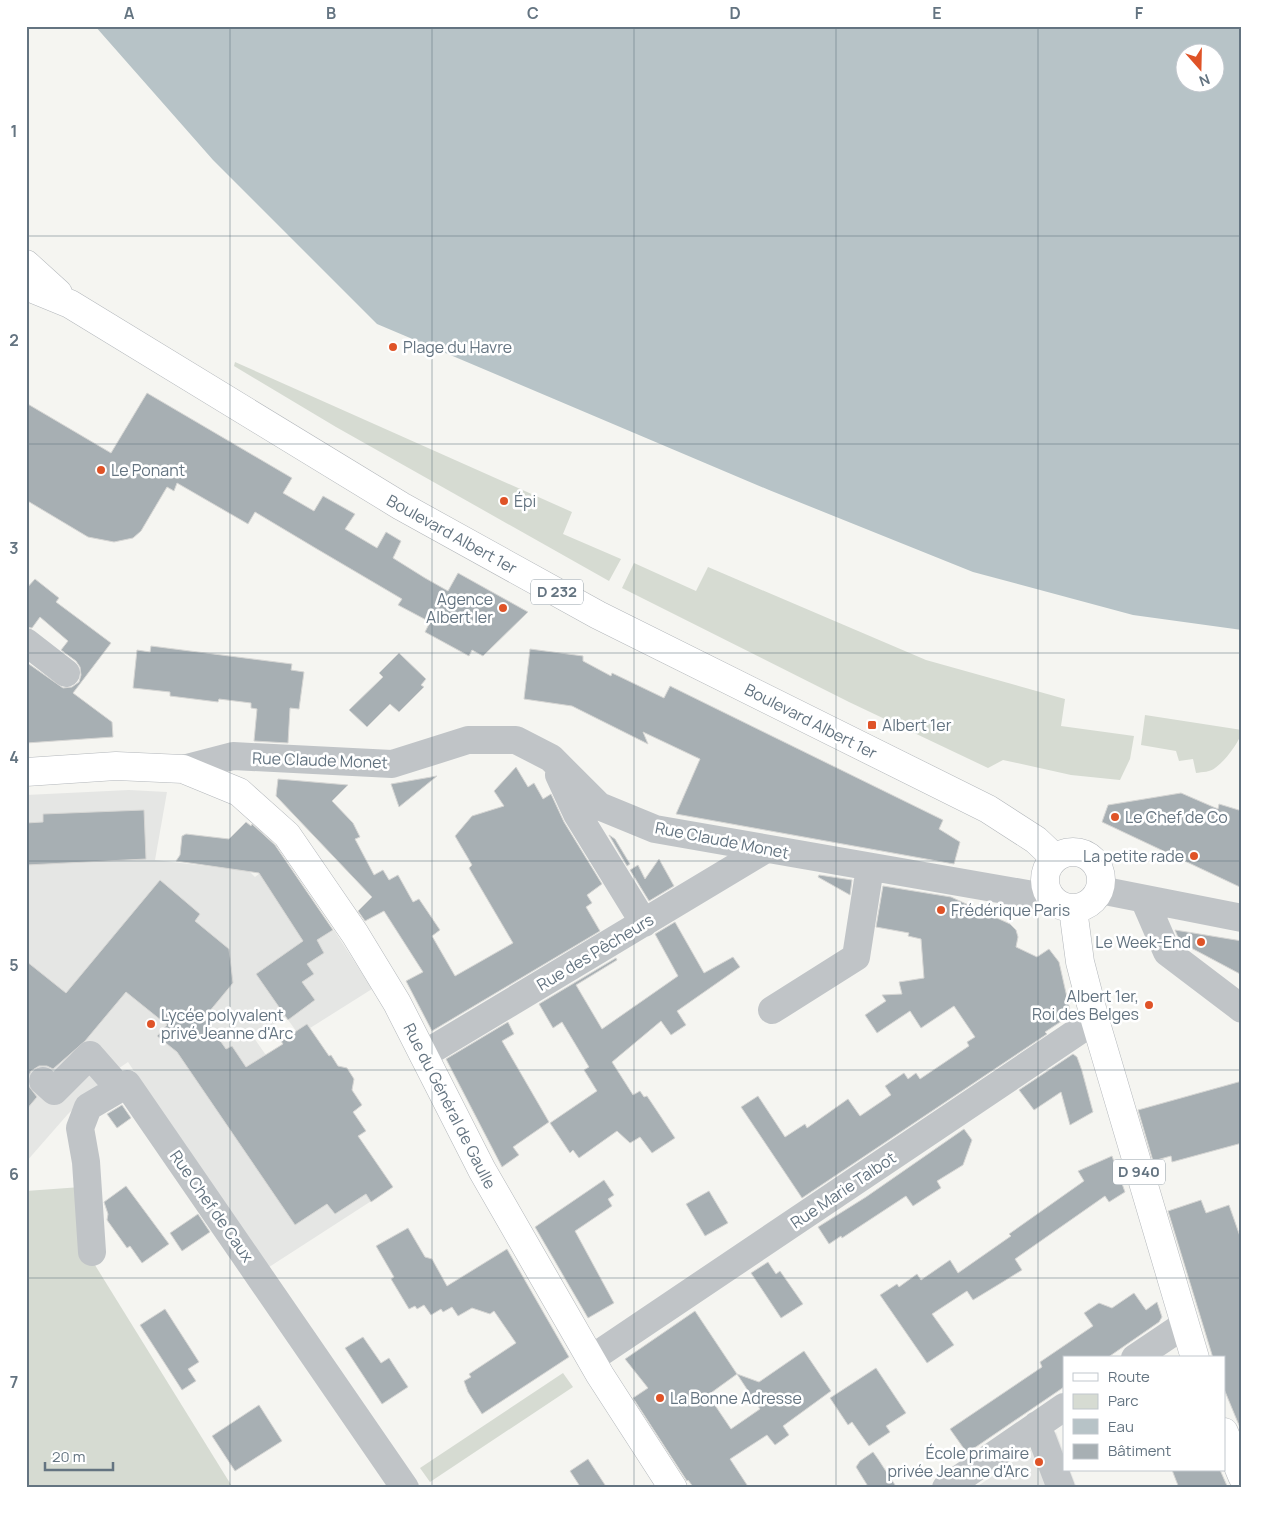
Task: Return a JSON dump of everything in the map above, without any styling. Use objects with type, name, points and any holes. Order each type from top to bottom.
[{"type":"main road","name":"Boulevard Albert 1er","points":[[26,264],[70,304]]},
{"type":"main road","name":"Boulevard Albert 1er","points":[[26,286],[70,304],[401,506],[598,615],[988,809],[1036,840],[1055,858]]},
{"type":"main road","name":"Rue du Général de Gaulle","points":[[26,772],[116,766],[183,769],[239,792],[287,835],[355,934],[397,1003],[482,1170],[591,1359],[673,1488]]},
{"type":"main road","points":[[1070,852],[1086,855],[1098,866],[1101,874],[1100,890],[1090,903],[1062,903],[1045,884],[1045,877],[1050,864],[1055,858],[1070,852]]},
{"type":"main road","name":"D 940","points":[[1062,903],[1194,1356]]},
{"type":"main road","points":[[1226,1437],[1242,1476]]},
{"type":"street","points":[[26,642],[66,673]]},
{"type":"street","name":"Rue Claude Monet","points":[[183,769],[233,756],[392,764],[468,740],[516,740],[551,758],[599,806],[655,829],[1062,903]]},
{"type":"street","points":[[551,758],[577,814],[644,923]]},
{"type":"street","name":"Rue des Pêcheurs","points":[[423,1055],[766,849]]},
{"type":"street","points":[[848,928],[865,866]]},
{"type":"street","points":[[772,1010],[856,957],[865,866]]},
{"type":"street","points":[[1100,890],[1242,918]]},
{"type":"street","points":[[1144,899],[1167,952],[1231,990],[1242,1009]]},
{"type":"street","name":"Rue Marie Talbot","points":[[591,1359],[1095,1020]]},
{"type":"street","points":[[43,1082],[54,1091],[95,1051],[119,1088],[88,1107],[80,1128],[86,1162],[92,1252]]},
{"type":"street","name":"Rue Chef de Caux","points":[[119,1088],[127,1084],[405,1488]]},
{"type":"street","points":[[1139,1356],[1184,1325]]},
{"type":"street","points":[[946,1488],[1063,1408]]},
{"type":"street","points":[[1038,1425],[1061,1488]]},
{"type":"shaded area","name":"Lycée polyvalent privé Jeanne d'Arc","points":[[129,790],[167,792],[155,860],[249,871],[255,877],[260,873],[307,946],[334,930],[372,989],[299,1035],[286,1017],[254,1038],[298,1101],[331,1079],[366,1131],[358,1137],[393,1187],[266,1269],[128,1062],[106,1077],[68,1114],[26,1162],[26,795]]},
{"type":"shaded area","name":"École primaire privée Jeanne d'Arc","points":[[1056,1432],[1063,1451],[1063,1472],[1071,1472],[1077,1488],[975,1488]]},
{"type":"green space","points":[[235,362],[572,512],[563,534],[621,559],[609,581],[336,427],[234,366]]},
{"type":"green space","points":[[634,563],[696,591],[708,567],[926,660],[1065,699],[1061,726],[1134,736],[1130,759],[1120,780],[1071,775],[1003,760],[988,768],[849,702],[622,588]]},
{"type":"green space","points":[[1145,715],[1242,730],[1235,745],[1219,765],[1206,772],[1196,773],[1193,759],[1179,761],[1176,751],[1141,745]]},
{"type":"green space","points":[[81,1187],[90,1257],[233,1488],[26,1488],[26,1191]]},
{"type":"green space","points":[[563,1373],[573,1387],[430,1482],[420,1468]]},
{"type":"water","points":[[95,26],[1242,26],[1242,630],[1133,615],[973,572],[769,490],[377,324],[213,160]]},
{"type":"building","points":[[147,393],[292,478],[283,493],[314,511],[323,496],[355,514],[345,529],[377,548],[386,532],[401,541],[393,558],[425,578],[448,591],[458,573],[528,612],[483,656],[472,650],[469,656],[425,632],[430,622],[398,605],[402,599],[255,512],[248,524],[177,483],[174,491],[167,487],[141,531],[133,538],[114,542],[88,537],[26,500],[26,403],[111,453]]},
{"type":"building","points":[[35,579],[59,598],[56,602],[111,643],[73,693],[112,722],[113,737],[26,743],[26,662],[63,688],[72,687],[79,682],[81,675],[80,667],[76,661],[61,650],[68,641],[40,617],[32,628],[26,627],[26,589]]},
{"type":"building","points":[[151,646],[292,664],[291,670],[304,672],[299,709],[290,708],[288,743],[254,741],[257,709],[251,708],[251,703],[219,699],[218,702],[170,696],[170,692],[133,688],[137,650],[150,652]]},
{"type":"building","points":[[530,649],[583,656],[583,661],[611,676],[612,673],[664,698],[670,686],[943,820],[939,829],[960,842],[954,864],[676,814],[700,759],[643,732],[648,744],[572,706],[524,699]]},
{"type":"building","points":[[399,653],[426,679],[421,685],[424,687],[399,712],[390,704],[367,727],[349,710],[383,677],[379,673]]},
{"type":"building","points":[[516,767],[528,787],[534,783],[543,799],[551,794],[564,822],[602,884],[587,895],[592,903],[586,907],[600,931],[432,1031],[406,981],[423,972],[384,911],[365,921],[358,911],[372,897],[276,796],[278,779],[348,785],[332,801],[353,823],[360,837],[355,839],[374,875],[383,870],[389,880],[398,875],[413,902],[419,899],[440,930],[432,936],[455,976],[513,943],[469,868],[472,865],[455,836],[472,816],[504,806],[494,791]]},
{"type":"building","points":[[437,776],[399,807],[391,784]]},
{"type":"building","points":[[1181,793],[1218,809],[1219,804],[1242,811],[1242,888],[1102,822],[1108,805]]},
{"type":"building","points":[[144,810],[146,859],[26,865],[26,823],[43,822],[43,814]]},
{"type":"building","points":[[246,822],[251,826],[252,824],[275,845],[333,930],[317,940],[324,953],[307,964],[314,974],[302,982],[315,1000],[288,1020],[256,974],[303,941],[259,873],[176,861],[180,855],[182,836],[186,834],[229,839]]},
{"type":"building","points":[[609,835],[615,839],[630,864],[627,866]]},
{"type":"building","points":[[659,859],[674,886],[649,901],[630,870],[638,865],[645,879]]},
{"type":"building","points":[[819,875],[852,880],[850,895],[818,877]]},
{"type":"building","points":[[160,880],[200,914],[195,921],[229,949],[233,983],[204,1018],[226,1049],[232,1046],[246,1067],[283,1044],[281,1041],[307,1024],[329,1056],[331,1055],[338,1066],[347,1068],[354,1079],[352,1090],[362,1105],[353,1112],[366,1131],[358,1136],[393,1187],[371,1202],[366,1194],[335,1214],[327,1204],[295,1225],[177,1052],[157,1036],[167,1025],[126,992],[85,1041],[53,1069],[47,1066],[39,1066],[31,1071],[28,1085],[37,1097],[26,1110],[26,961],[66,993]]},
{"type":"building","points":[[883,886],[951,897],[1010,924],[1016,930],[1018,937],[1016,947],[1037,957],[1049,949],[1059,962],[1071,1015],[1045,1032],[1047,1034],[802,1198],[741,1107],[758,1096],[785,1137],[805,1124],[807,1128],[848,1099],[860,1116],[891,1095],[885,1086],[904,1073],[908,1079],[916,1073],[920,1079],[969,1046],[967,1042],[975,1037],[954,1006],[921,1028],[910,1011],[877,1033],[865,1015],[886,1001],[882,995],[902,994],[899,982],[924,978],[921,939],[908,936],[909,933],[876,927]]},
{"type":"building","points":[[675,922],[704,973],[733,957],[740,967],[677,1011],[686,1025],[671,1035],[661,1021],[612,1062],[633,1095],[640,1091],[644,1097],[647,1096],[675,1138],[652,1153],[640,1137],[630,1143],[617,1131],[579,1158],[573,1150],[570,1153],[550,1123],[597,1091],[584,1070],[589,1067],[562,1022],[553,1028],[539,1004],[616,958],[617,960],[576,985],[602,1029],[678,976],[655,934]]},
{"type":"building","points":[[1175,930],[1242,941],[1242,975],[1180,942]]},
{"type":"building","points":[[508,1022],[514,1034],[502,1041],[549,1122],[513,1147],[519,1155],[502,1167],[446,1059]]},
{"type":"building","points":[[1073,1054],[1077,1057],[1082,1071],[1093,1112],[1070,1125],[1061,1092],[1034,1110],[1019,1090]]},
{"type":"building","points":[[1242,1081],[1242,1143],[1172,1162],[1171,1156],[1153,1161],[1138,1110]]},
{"type":"building","points":[[122,1105],[131,1118],[117,1128],[107,1114]]},
{"type":"building","points":[[964,1129],[972,1140],[963,1165],[937,1181],[941,1188],[913,1206],[906,1196],[842,1238],[841,1236],[829,1244],[818,1227],[866,1197]]},
{"type":"building","points":[[1112,1156],[1125,1192],[1109,1202],[1105,1196],[1015,1259],[1022,1270],[973,1300],[967,1291],[932,1314],[954,1345],[927,1363],[880,1295],[897,1284],[899,1287],[917,1274],[921,1280],[950,1260],[958,1273],[1084,1181],[1078,1171]]},
{"type":"building","points":[[604,1180],[614,1195],[608,1199],[612,1206],[575,1231],[614,1303],[588,1318],[535,1227]]},
{"type":"building","points":[[126,1186],[169,1244],[142,1263],[130,1246],[127,1248],[107,1220],[108,1214],[104,1202]]},
{"type":"building","points":[[709,1191],[728,1223],[705,1236],[686,1204]]},
{"type":"building","points":[[1201,1200],[1206,1213],[1229,1205],[1242,1242],[1241,1430],[1226,1394],[1226,1356],[1212,1356],[1168,1211]]},
{"type":"building","points":[[198,1214],[210,1232],[182,1251],[170,1233]]},
{"type":"building","points":[[408,1228],[425,1257],[432,1259],[447,1286],[507,1249],[569,1357],[482,1414],[468,1392],[464,1381],[471,1377],[469,1374],[516,1343],[494,1311],[490,1314],[472,1308],[458,1316],[452,1307],[443,1312],[441,1309],[431,1315],[424,1305],[417,1309],[415,1306],[409,1309],[391,1279],[394,1277],[376,1246]]},
{"type":"building","points":[[768,1262],[776,1274],[780,1271],[803,1304],[781,1318],[751,1273]]},
{"type":"building","points":[[1134,1293],[1146,1310],[1157,1302],[1162,1317],[1159,1322],[1110,1356],[1063,1356],[1063,1388],[967,1453],[950,1429],[1042,1367],[1040,1362],[1093,1326],[1084,1313],[1099,1303],[1112,1308]]},
{"type":"building","points":[[165,1309],[199,1362],[188,1369],[196,1381],[182,1390],[140,1325]]},
{"type":"building","points":[[695,1311],[737,1374],[759,1382],[804,1351],[831,1391],[783,1426],[789,1435],[775,1445],[767,1435],[730,1459],[749,1488],[694,1488],[687,1481],[633,1398],[648,1388],[625,1359]],"holes":[[[737,1374],[760,1409],[731,1429],[708,1395]]]},
{"type":"building","points":[[363,1337],[381,1363],[389,1358],[408,1387],[382,1404],[345,1348]]},
{"type":"building","points":[[876,1368],[906,1413],[886,1426],[890,1432],[869,1446],[852,1422],[848,1425],[830,1398]]},
{"type":"building","points":[[259,1405],[282,1441],[235,1471],[212,1436]]},
{"type":"building","points":[[873,1452],[897,1488],[869,1488],[856,1467],[860,1461]]},
{"type":"building","points":[[588,1459],[607,1488],[581,1488],[570,1471]]},
{"type":"building","points":[[1173,1472],[1221,1472],[1228,1488],[1179,1488]]},
{"type":"place","name":"Plage du Havre","points":[[393,347]]},
{"type":"place","name":"Le Ponant","points":[[101,470]]},
{"type":"place","name":"Épi","points":[[504,501]]},
{"type":"place","name":"Agence Albert Ier","points":[[503,608]]},
{"type":"place","name":"Albert 1er","points":[[872,725]]},
{"type":"place","name":"Le Chef de Co","points":[[1115,817]]},
{"type":"place","name":"La petite rade","points":[[1194,856]]},
{"type":"place","name":"Frédérique Paris","points":[[941,910]]},
{"type":"place","name":"Le Week-End","points":[[1201,942]]},
{"type":"place","name":"Albert 1er, Roi des Belges","points":[[1149,1005]]},
{"type":"place","name":"Lycée polyvalent privé Jeanne d'Arc","points":[[151,1024]]},
{"type":"place","name":"La Bonne Adresse","points":[[660,1398]]},
{"type":"place","name":"École primaire privée Jeanne d'Arc","points":[[1039,1462]]}]
